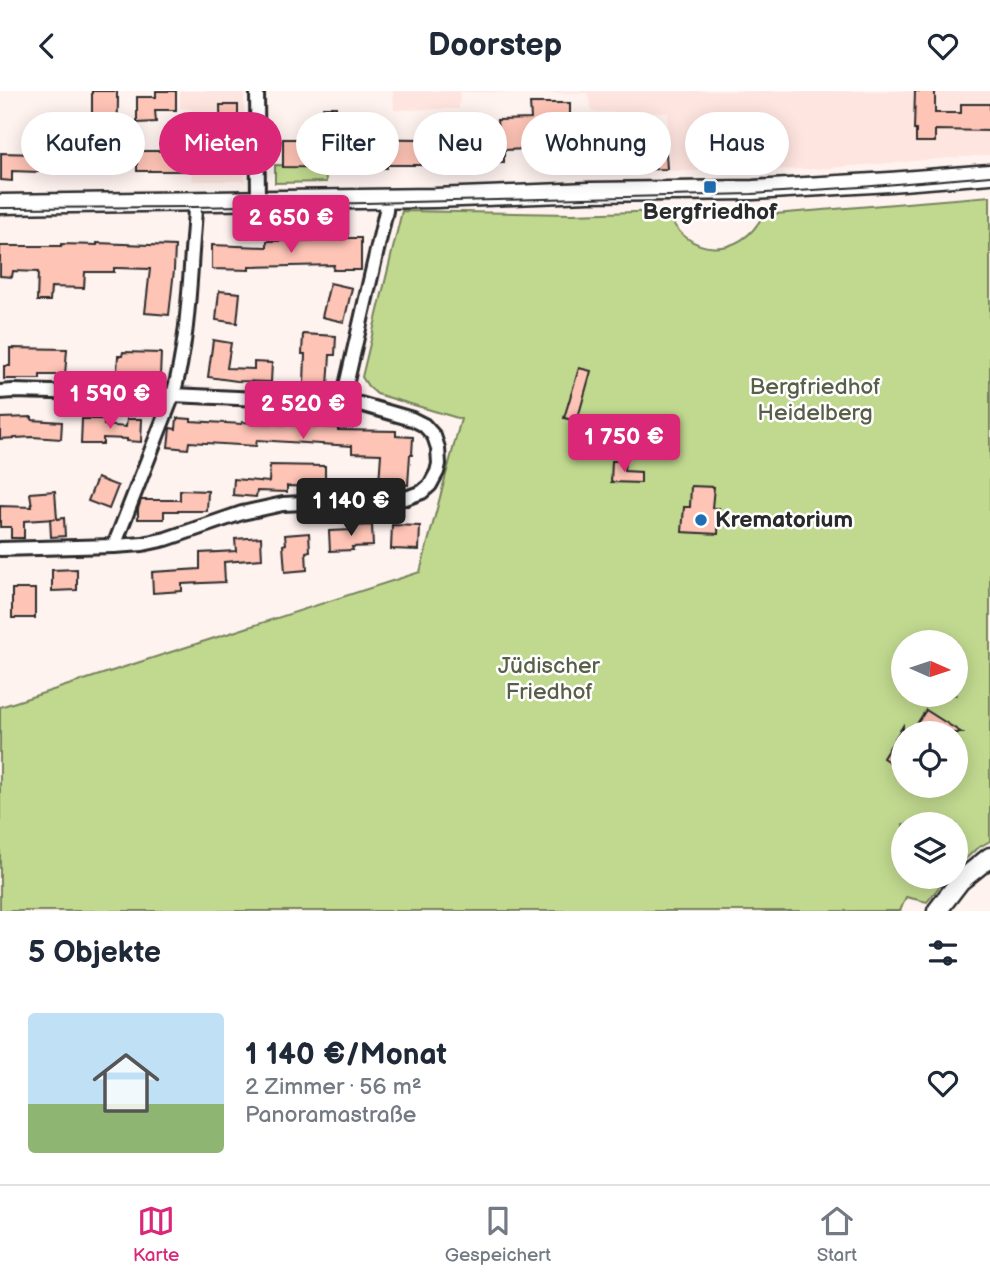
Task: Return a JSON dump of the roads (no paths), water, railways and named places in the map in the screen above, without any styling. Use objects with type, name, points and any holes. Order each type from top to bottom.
[{"type":"main road","points":[[0,204],[753,190],[990,174]]},
{"type":"main road","points":[[937,911],[960,881],[990,857]]},
{"type":"street","points":[[257,91],[258,200]]},
{"type":"street","points":[[342,403],[387,198]]},
{"type":"street","points":[[114,546],[173,395],[184,345],[195,202]]},
{"type":"street","points":[[0,392],[173,395],[359,404],[424,425],[434,436],[439,456],[437,472],[430,485],[422,492],[406,498],[265,507],[144,544],[0,549]]},
{"type":"tram line","points":[[0,208],[195,207],[752,194],[990,176]]},
{"type":"place","name":"Bergfriedhof","points":[[710,187]]},
{"type":"place","name":"Krematorium","points":[[701,520]]},
{"type":"park label","name":"Bergfriedhof Heidelberg","points":[[815,400]]},
{"type":"park label","name":"Jüdischer Friedhof","points":[[549,679]]}]
